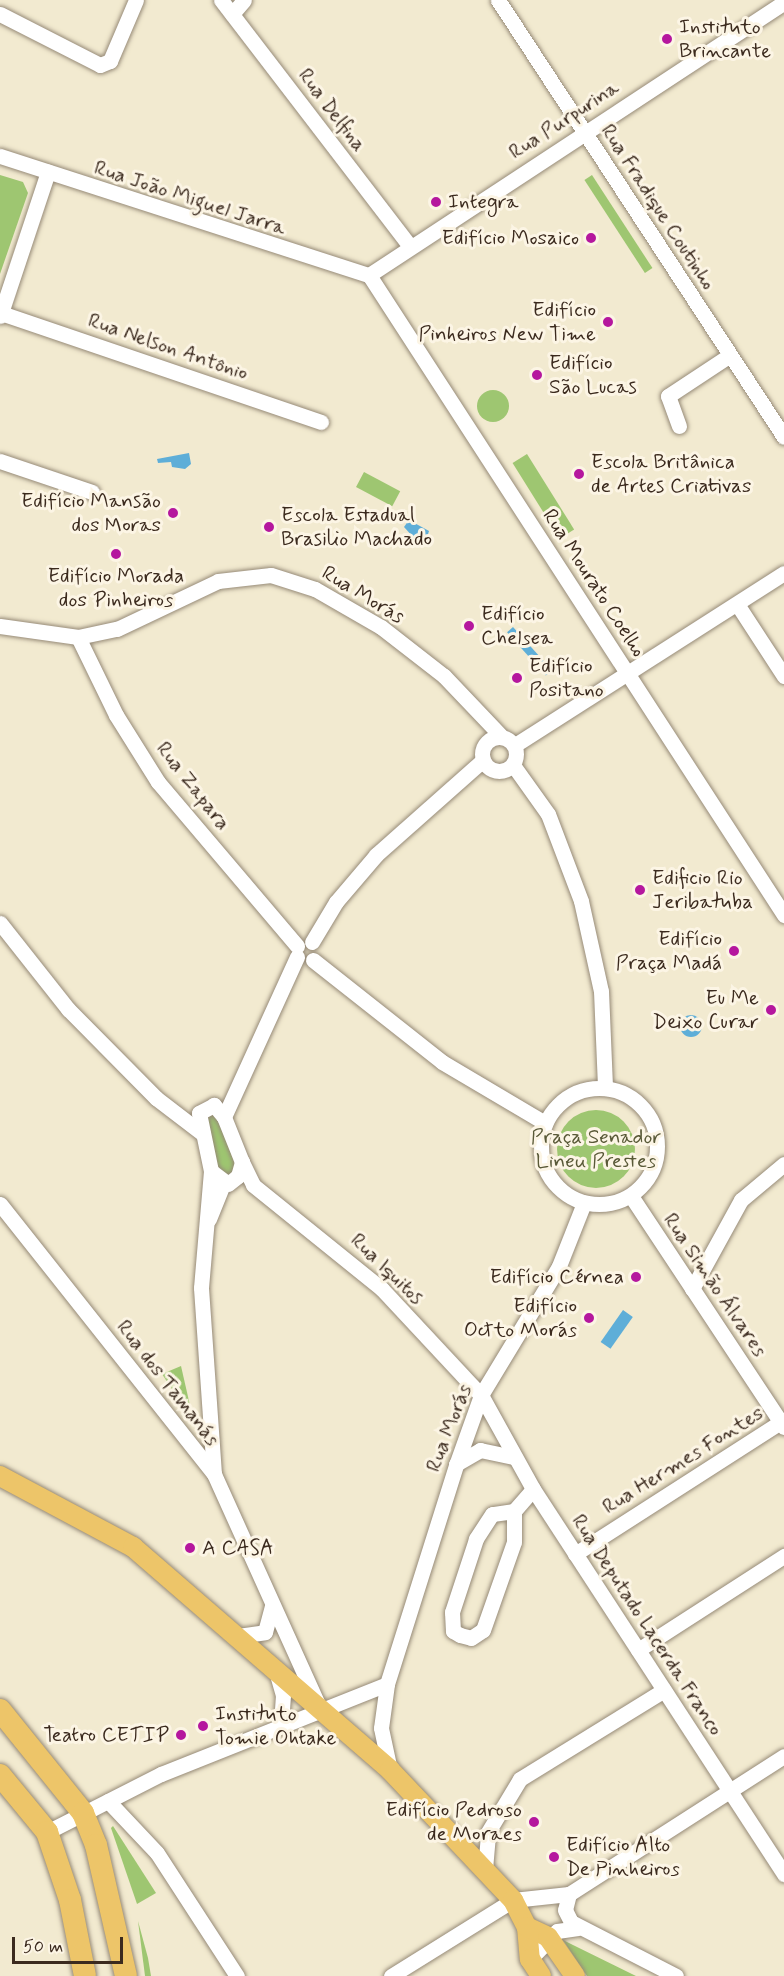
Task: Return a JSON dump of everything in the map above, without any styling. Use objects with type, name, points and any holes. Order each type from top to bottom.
[{"type":"highway","points":[[0,1710],[83,1813],[96,1845],[126,1976]]},
{"type":"highway","points":[[0,1775],[47,1832],[73,1916],[85,1976]]},
{"type":"highway","points":[[73,1916],[86,1932],[95,1976]]},
{"type":"main road","points":[[0,1476],[133,1547],[390,1770],[513,1900],[527,1927],[530,1959],[541,1976]]},
{"type":"main road","points":[[527,1927],[548,1937],[575,1976]]},
{"type":"street","points":[[0,14],[93,63],[110,61],[136,0]]},
{"type":"street","name":"Rua Delfina","points":[[221,0],[409,245]]},
{"type":"street","points":[[232,14],[244,0]]},
{"type":"street","name":"Rua Fradique Coutinho","points":[[498,0],[784,437]]},
{"type":"street","name":"Rua Purpurina","points":[[369,275],[409,245],[784,2]]},
{"type":"street","name":"Rua João Miguel Jarra","points":[[0,156],[369,275]]},
{"type":"street","points":[[1,315],[48,172]]},
{"type":"street","name":"Rua Mourato Coelho","points":[[369,275],[784,915]]},
{"type":"street","name":"Rua Nelson Antônio","points":[[1,315],[321,422]]},
{"type":"street","points":[[679,426],[668,396],[730,355]]},
{"type":"street","points":[[0,461],[92,492]]},
{"type":"street","points":[[214,1474],[201,1328],[205,1224],[211,1171],[204,1134],[213,1110],[232,1095],[305,951],[336,902],[376,855],[483,760],[485,744],[508,741],[628,675],[784,573]]},
{"type":"street","name":"Rua Morás","points":[[0,626],[78,637],[117,629],[219,580],[263,575],[293,580],[349,607],[408,647],[508,741]]},
{"type":"street","points":[[737,604],[784,676]]},
{"type":"street","name":"Rua Zapara","points":[[78,637],[116,715],[158,782],[305,951],[442,1062],[545,1123]]},
{"type":"street","points":[[508,741],[513,765],[548,814],[581,901],[601,990],[606,1088]]},
{"type":"street","points":[[483,760],[499,771],[513,765]]},
{"type":"street","points":[[0,923],[68,1009],[167,1107],[204,1134]]},
{"type":"street","points":[[606,1088],[634,1100],[653,1123],[655,1164],[631,1196],[600,1205],[584,1203],[569,1197],[546,1172],[541,1156],[545,1123],[569,1096],[606,1088]]},
{"type":"street","points":[[167,1107],[213,1110]]},
{"type":"street","name":"Rua Iquitos","points":[[213,1110],[253,1185],[382,1289],[480,1395]]},
{"type":"street","points":[[205,1224],[242,1162]]},
{"type":"street","points":[[211,1171],[228,1184],[253,1185]]},
{"type":"street","points":[[692,1288],[741,1200],[781,1171]]},
{"type":"street","name":"Rua Simão Álvares","points":[[631,1196],[783,1423]]},
{"type":"street","name":"Rua Morás","points":[[390,1770],[381,1728],[387,1684],[456,1465],[480,1395],[559,1266],[584,1203]]},
{"type":"street","name":"Rua dos Tamanás","points":[[0,1204],[214,1474],[319,1707]]},
{"type":"street","name":"Rua Deputado Lacerda Franco","points":[[480,1395],[532,1490],[784,1874]]},
{"type":"street","name":"Rua Hermes Fontes","points":[[575,1554],[783,1423]]},
{"type":"street","points":[[456,1465],[480,1450],[514,1457]]},
{"type":"street","points":[[514,1511],[492,1514],[476,1539],[452,1612],[453,1631],[460,1635],[471,1638],[483,1630],[514,1542],[514,1511],[532,1490]]},
{"type":"street","points":[[638,1650],[784,1556]]},
{"type":"street","points":[[238,1636],[265,1632],[272,1606]]},
{"type":"street","points":[[275,1668],[284,1695],[280,1723]]},
{"type":"street","points":[[47,1832],[108,1801],[280,1723],[387,1684]]},
{"type":"street","points":[[485,1869],[488,1832],[520,1779],[664,1690]]},
{"type":"street","points":[[391,1976],[513,1900],[569,1893],[784,1756]]},
{"type":"street","points":[[108,1801],[157,1853],[237,1976]]},
{"type":"street","points":[[569,1893],[566,1916],[578,1928],[676,1976]]},
{"type":"street","points":[[530,1959],[548,1937],[563,1928],[578,1928]]},
{"type":"green space","points":[[0,175],[23,182],[28,193],[0,274]]},
{"type":"green space","points":[[592,175],[652,268],[645,273],[584,180]]},
{"type":"green space","points":[[493,390],[504,395],[509,406],[504,417],[493,422],[482,417],[477,406],[482,395]]},
{"type":"green space","points":[[527,454],[574,529],[560,538],[513,463]]},
{"type":"green space","points":[[364,472],[400,491],[392,506],[356,487]]},
{"type":"green space","name":"Praça Senador Lineu Prestes","points":[[596,1110],[611,1113],[624,1121],[632,1134],[635,1149],[632,1164],[624,1177],[611,1185],[596,1188],[581,1185],[568,1177],[560,1164],[557,1149],[560,1134],[568,1121],[581,1113]]},
{"type":"green space","points":[[207,1111],[218,1118],[233,1159],[236,1169],[229,1178],[218,1172],[203,1114]]},
{"type":"green space","points":[[181,1366],[194,1423],[162,1374]]},
{"type":"green space","points":[[113,1826],[156,1893],[137,1904],[111,1828]]},
{"type":"green space","points":[[138,1921],[148,1958],[151,1976],[145,1976]]},
{"type":"green space","points":[[563,1940],[573,1945],[636,1976],[587,1976]]},
{"type":"water","points":[[189,453],[191,464],[185,469],[172,467],[171,462],[158,463],[157,459]]},
{"type":"water","points":[[409,520],[429,531],[426,541],[414,538],[404,527]]},
{"type":"water","points":[[513,627],[552,670],[546,675],[507,632]]},
{"type":"water","points":[[691,1015],[699,1018],[702,1026],[699,1034],[691,1037],[683,1034],[680,1026],[683,1018]]},
{"type":"water","points":[[623,1310],[633,1317],[610,1349],[601,1342]]},
{"type":"place","name":"Instituto Brincante","points":[[667,39]]},
{"type":"place","name":"Integra","points":[[436,202]]},
{"type":"place","name":"Edifício Mosaico","points":[[591,238]]},
{"type":"place","name":"Edifício Pinheiros New Time","points":[[608,322]]},
{"type":"place","name":"Edifício São Lucas","points":[[537,375]]},
{"type":"place","name":"Escola Britânica de Artes Criativas","points":[[579,474]]},
{"type":"place","name":"Edifício Mansão dos Moras","points":[[173,513]]},
{"type":"place","name":"Escola Estadual Brasilio Machado","points":[[269,527]]},
{"type":"place","name":"Edifício Morada dos Pinheiros","points":[[116,554]]},
{"type":"place","name":"Edifício Chelsea","points":[[469,626]]},
{"type":"place","name":"Edifício Positano","points":[[517,678]]},
{"type":"place","name":"Edificio Rio Jeribatuba","points":[[640,890]]},
{"type":"place","name":"Edifício Praça Madá","points":[[734,951]]},
{"type":"place","name":"Eu Me Deixo Curar","points":[[771,1010]]},
{"type":"place","name":"Edifício Cérnea","points":[[636,1277]]},
{"type":"place","name":"Edifício Octto Morás","points":[[589,1318]]},
{"type":"place","name":"A CASA","points":[[190,1548]]},
{"type":"place","name":"Instituto Tomie Ohtake","points":[[203,1726]]},
{"type":"place","name":"Teatro CETIP","points":[[181,1735]]},
{"type":"place","name":"Edifício Pedroso de Moraes","points":[[534,1822]]},
{"type":"place","name":"Edifício Alto De Pinheiros","points":[[554,1857]]}]
